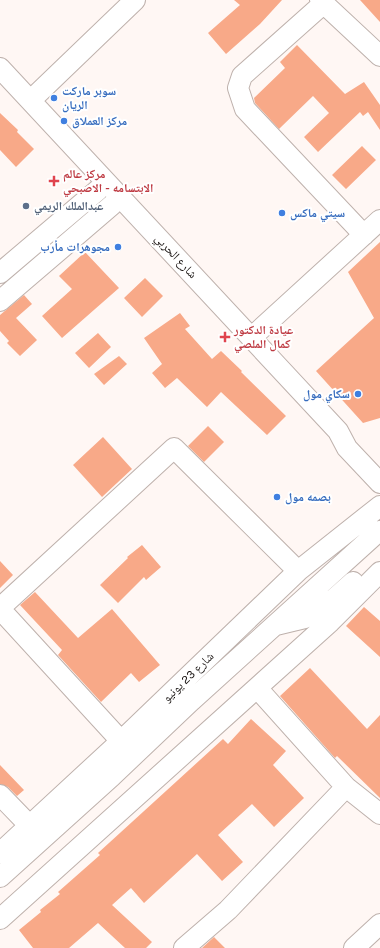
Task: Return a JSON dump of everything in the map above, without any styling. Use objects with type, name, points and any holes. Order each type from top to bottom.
[{"type":"street","points":[[31,100],[133,0]]},
{"type":"street","points":[[364,235],[246,109],[238,88],[242,76],[322,2],[380,56]]},
{"type":"street","name":"شارع الحربي","points":[[0,68],[252,337],[338,432],[347,448],[380,483]]},
{"type":"street","name":"شارع الحربي","points":[[0,86],[243,345],[328,439],[347,448]]},
{"type":"street","points":[[0,273],[98,190]]},
{"type":"street","points":[[0,301],[112,205]]},
{"type":"street","points":[[252,337],[380,220]]},
{"type":"street","points":[[121,741],[0,608],[174,448],[298,571]]},
{"type":"street","name":"شارع 23 يونيو","points":[[0,853],[121,741],[298,571],[380,506]]},
{"type":"street","points":[[274,626],[289,597],[350,543],[359,522]]},
{"type":"street","points":[[0,877],[112,776],[191,701],[379,532]]},
{"type":"street","points":[[274,626],[305,618],[335,598],[362,574],[372,568],[380,566]]},
{"type":"street","points":[[0,919],[330,622],[380,572]]},
{"type":"street","points":[[257,688],[346,787],[380,814]]},
{"type":"street","points":[[184,948],[228,910],[346,787]]},
{"type":"street","points":[[0,795],[30,826]]},
{"type":"street","points":[[354,948],[380,924]]},
{"type":"building","points":[[234,0],[282,0],[260,24],[226,54],[208,33],[240,5]]},
{"type":"building","points":[[360,0],[380,0],[380,22]]},
{"type":"building","points":[[297,45],[345,94],[364,82],[380,105],[380,130],[368,112],[363,116],[360,112],[318,152],[304,137],[329,113],[313,96],[279,129],[255,103],[254,98],[285,68],[280,62]]},
{"type":"building","points":[[0,113],[18,130],[17,132],[34,149],[16,167],[0,150]]},
{"type":"building","points":[[362,146],[376,160],[346,189],[332,175]]},
{"type":"building","name":"سكاي مول","points":[[380,242],[380,418],[363,423],[316,371],[374,318],[348,272]]},
{"type":"building","points":[[85,252],[119,288],[62,338],[42,316],[72,289],[59,276]]},
{"type":"building","points":[[145,278],[163,296],[142,317],[124,298]]},
{"type":"building","points":[[24,295],[32,304],[16,318],[37,340],[20,356],[7,343],[9,341],[0,331],[0,315]]},
{"type":"building","points":[[180,313],[190,326],[185,329],[212,359],[221,351],[286,416],[267,435],[221,392],[207,407],[177,378],[165,388],[152,373],[162,364],[144,338]]},
{"type":"building","points":[[98,333],[111,347],[89,368],[75,353]]},
{"type":"building","points":[[119,356],[127,364],[104,385],[94,374]]},
{"type":"building","points":[[208,426],[224,442],[204,462],[188,446]]},
{"type":"building","points":[[103,437],[132,469],[102,497],[73,465]]},
{"type":"building","points":[[142,545],[161,567],[146,580],[144,577],[118,603],[100,585],[128,558],[127,557]]},
{"type":"building","points":[[0,561],[13,575],[0,588]]},
{"type":"building","points":[[35,592],[78,638],[112,609],[160,665],[139,682],[131,673],[101,702],[58,655],[62,650],[20,605]]},
{"type":"building","points":[[364,607],[380,621],[380,657],[346,626]]},
{"type":"building","points":[[310,668],[367,729],[380,715],[380,798],[337,756],[335,758],[280,696]]},
{"type":"building","points":[[251,719],[286,751],[273,765],[304,798],[274,827],[252,804],[218,835],[243,862],[222,881],[197,854],[144,903],[131,888],[112,905],[152,942],[146,948],[125,948],[98,923],[69,948],[33,948],[19,930],[60,894],[58,892],[100,855],[98,853],[223,739],[228,744]]},
{"type":"building","points":[[0,765],[24,790],[17,796],[8,787],[0,784]]},
{"type":"building","points":[[214,937],[225,948],[202,948]]},
{"type":"place","name":"سوبر ماركت الريان","points":[[54,98]]},
{"type":"place","name":"مركز العملاق","points":[[64,121]]},
{"type":"place","name":"مركز عالم الابتسامه - الاصبحي","points":[[54,181]]},
{"type":"place","name":"عبدالملك الريمي","points":[[26,206]]},
{"type":"place","name":"سيتي ماكس","points":[[282,213]]},
{"type":"place","name":"مجوهرات مأرب","points":[[118,247]]},
{"type":"place","name":"عيادة الدكتور كمال الملصي","points":[[225,337]]},
{"type":"place","name":"سكاي مول","points":[[358,394]]},
{"type":"place","name":"بصمه مول","points":[[277,497]]}]
